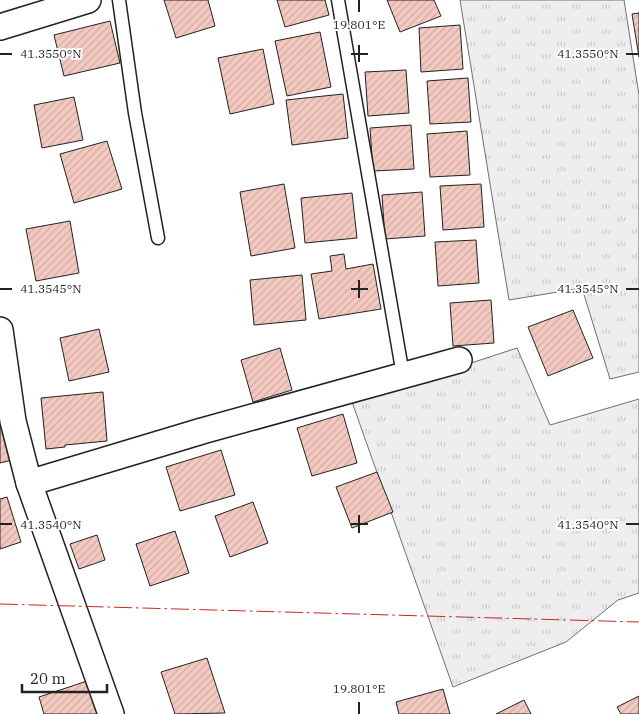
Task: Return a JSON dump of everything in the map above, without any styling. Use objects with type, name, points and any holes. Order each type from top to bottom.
[{"type":"street","points":[[0,27],[88,0]]},
{"type":"street","points":[[0,330],[13,421],[29,483],[111,714]]},
{"type":"street","points":[[29,483],[202,431],[459,360]]},
{"type":"lane","points":[[120,0],[135,113],[158,238]]},
{"type":"lane","points":[[338,0],[403,376]]},
{"type":"green space","points":[[460,0],[624,0],[639,95],[639,372],[610,379],[582,288],[509,300]]},
{"type":"green space","points":[[517,348],[550,425],[639,399],[639,593],[618,600],[566,642],[453,687],[352,402]]},
{"type":"building","points":[[164,0],[208,0],[215,26],[176,38]]},
{"type":"building","points":[[277,0],[325,0],[329,15],[285,27]]},
{"type":"building","points":[[387,0],[434,0],[441,16],[400,32]]},
{"type":"building","points":[[639,13],[639,57],[632,14]]},
{"type":"building","points":[[110,21],[120,63],[64,76],[54,35]]},
{"type":"building","points":[[460,25],[463,69],[421,72],[419,28]]},
{"type":"building","points":[[320,32],[331,87],[287,96],[275,41]]},
{"type":"building","points":[[263,49],[274,104],[230,114],[218,58]]},
{"type":"building","points":[[406,70],[409,113],[368,116],[365,72]]},
{"type":"building","points":[[468,78],[471,122],[430,124],[427,81]]},
{"type":"building","points":[[343,94],[348,138],[292,145],[286,100]]},
{"type":"building","points":[[74,97],[83,140],[42,148],[34,105]]},
{"type":"building","points":[[411,125],[414,169],[373,171],[370,128]]},
{"type":"building","points":[[467,131],[470,175],[430,177],[427,134]]},
{"type":"building","points":[[107,141],[122,189],[74,203],[60,154]]},
{"type":"building","points":[[284,184],[295,248],[251,256],[240,192]]},
{"type":"building","points":[[481,184],[484,227],[443,230],[440,186]]},
{"type":"building","points":[[422,192],[425,236],[385,239],[382,195]]},
{"type":"building","points":[[352,193],[357,238],[305,243],[301,198]]},
{"type":"building","points":[[70,221],[79,273],[36,281],[26,229]]},
{"type":"building","points":[[476,240],[479,283],[438,286],[435,242]]},
{"type":"building","points":[[344,254],[346,269],[373,264],[381,309],[319,319],[311,274],[332,271],[330,256]]},
{"type":"building","points":[[302,275],[306,320],[254,325],[250,280]]},
{"type":"building","points":[[491,300],[494,343],[453,346],[450,303]]},
{"type":"building","points":[[573,310],[593,358],[548,376],[528,327]]},
{"type":"building","points":[[99,329],[109,372],[69,381],[60,338]]},
{"type":"building","points":[[280,348],[292,390],[253,402],[241,360]]},
{"type":"building","points":[[103,392],[107,441],[46,449],[41,398]]},
{"type":"building","points":[[343,414],[357,463],[312,476],[297,428]]},
{"type":"building","points":[[0,418],[16,459],[0,463]]},
{"type":"building","points":[[221,450],[235,495],[180,511],[166,467]]},
{"type":"building","points":[[377,472],[393,512],[352,528],[336,487]]},
{"type":"building","points":[[7,497],[21,542],[0,549],[0,499]]},
{"type":"building","points":[[253,502],[268,543],[230,557],[215,516]]},
{"type":"building","points":[[175,531],[189,573],[150,586],[136,544]]},
{"type":"building","points":[[97,535],[105,560],[79,569],[70,544]]},
{"type":"building","points":[[207,658],[225,713],[175,714],[161,672]]},
{"type":"building","points":[[93,679],[105,714],[44,714],[39,697]]},
{"type":"building","points":[[443,689],[450,714],[399,714],[396,702]]},
{"type":"building","points":[[639,696],[639,714],[621,714],[617,707]]},
{"type":"building","points":[[524,700],[531,714],[496,714]]},
{"type":"power","points":[[0,604],[639,622]]}]
